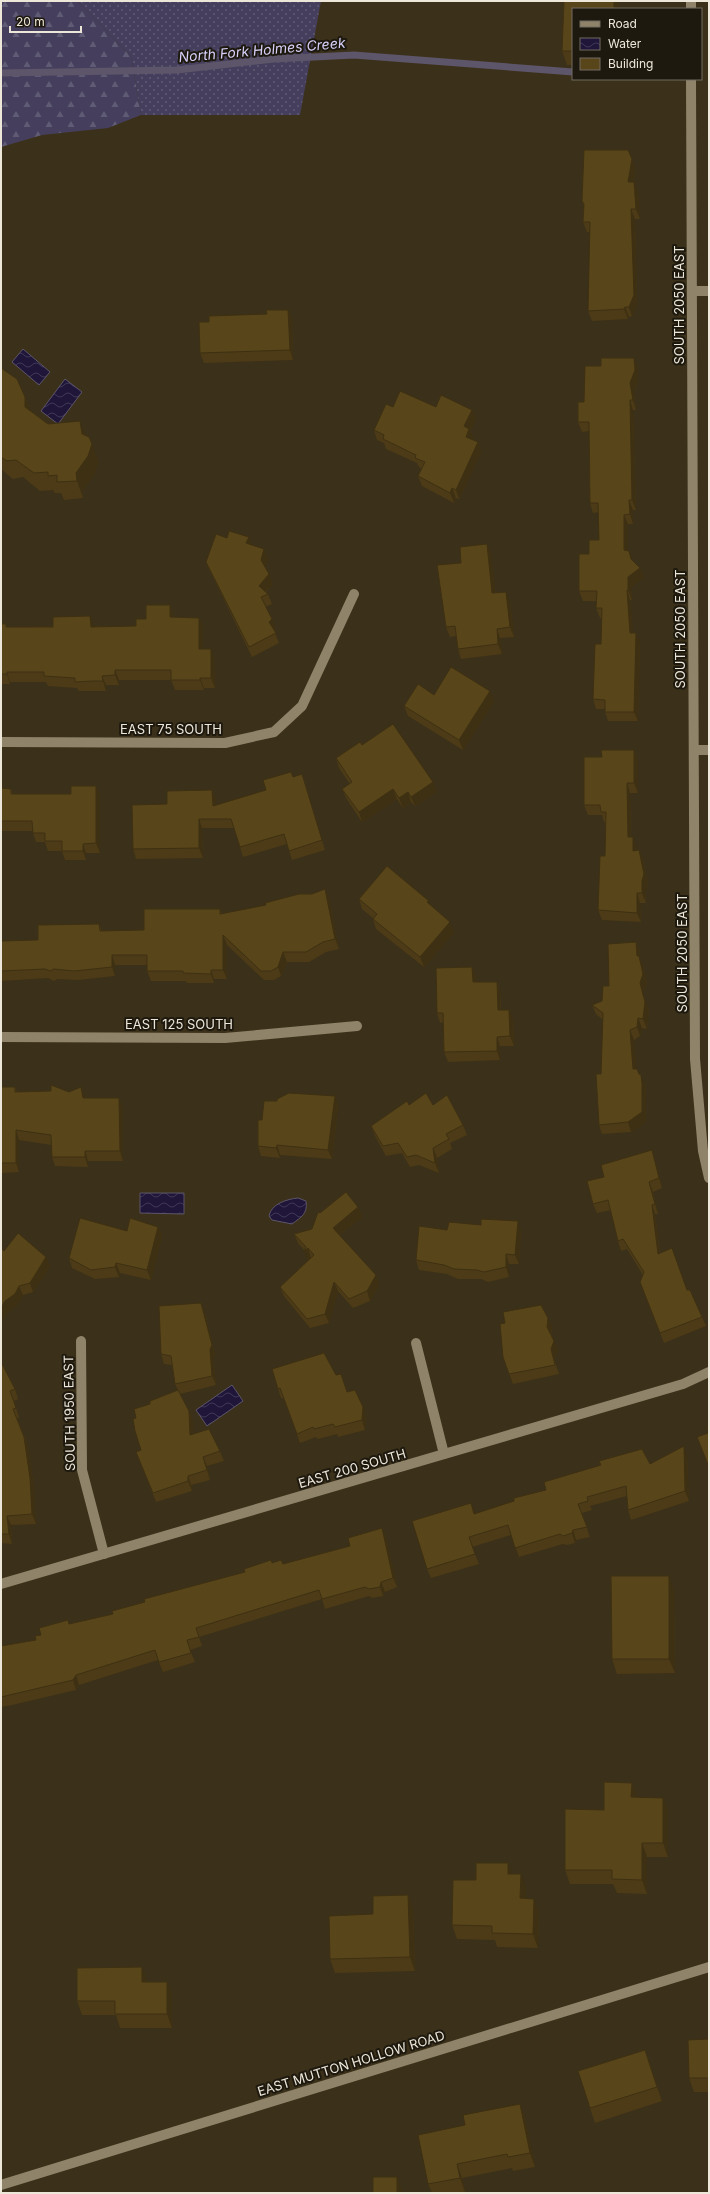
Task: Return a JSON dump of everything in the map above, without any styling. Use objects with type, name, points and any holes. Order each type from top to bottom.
[{"type":"street","name":"SOUTH 2050 EAST","points":[[691,80],[696,1059],[703,1151],[709,1178]]},
{"type":"street","points":[[692,291],[709,291]]},
{"type":"street","name":"EAST 75 SOUTH","points":[[1,742],[225,743],[274,732],[302,706],[354,594]]},
{"type":"street","points":[[694,750],[709,750]]},
{"type":"street","name":"EAST 125 SOUTH","points":[[1,1036],[225,1038],[357,1026]]},
{"type":"street","name":"SOUTH 1950 EAST","points":[[81,1341],[82,1470],[104,1554]]},
{"type":"street","points":[[416,1343],[444,1454]]},
{"type":"street","name":"EAST 200 SOUTH","points":[[1,1584],[683,1384],[709,1372]]},
{"type":"street","name":"EAST MUTTON HOLLOW ROAD","points":[[1,2185],[709,1967]]},
{"type":"green space","points":[[1,1],[77,1],[131,56],[141,115],[108,128],[42,135],[1,147]]},
{"type":"green space","points":[[77,1],[321,1],[300,115],[141,115],[131,56]]},
{"type":"water","points":[[23,349],[50,372],[39,385],[12,362]]},
{"type":"water","points":[[65,379],[82,392],[58,424],[41,411]]},
{"type":"water","points":[[140,1193],[184,1193],[184,1214],[140,1213]]},
{"type":"water","points":[[298,1198],[306,1201],[306,1209],[303,1215],[292,1224],[272,1220],[269,1216],[270,1212],[276,1205]]},
{"type":"water","points":[[232,1385],[243,1401],[207,1426],[196,1410]]},
{"type":"building","points":[[564,1],[614,1],[614,8],[572,8],[572,51],[562,51]]},
{"type":"building","points":[[584,150],[628,150],[632,159],[628,182],[634,182],[636,209],[631,209],[634,295],[629,307],[625,307],[624,309],[588,311],[590,222],[583,222],[584,204],[582,201]]},
{"type":"building","points":[[266,310],[288,310],[290,350],[200,353],[199,322],[209,322],[209,316],[267,314]]},
{"type":"building","points":[[601,358],[634,358],[635,370],[630,383],[633,400],[630,400],[632,500],[629,500],[630,514],[624,515],[624,550],[629,551],[631,559],[640,568],[628,577],[627,590],[630,633],[636,633],[634,712],[605,712],[605,700],[593,699],[595,644],[601,644],[602,608],[596,608],[597,591],[579,591],[579,554],[589,554],[589,540],[599,540],[598,503],[590,503],[589,422],[578,422],[578,402],[584,402],[585,366],[601,366]]},
{"type":"building","points":[[1,368],[17,379],[25,397],[25,407],[48,424],[80,421],[82,434],[89,437],[92,444],[88,456],[76,473],[77,481],[57,482],[57,475],[48,476],[48,472],[34,473],[16,460],[7,461],[1,457]]},
{"type":"building","points":[[400,391],[436,407],[441,395],[472,410],[464,426],[469,429],[466,437],[478,442],[456,490],[452,488],[450,493],[418,476],[425,462],[415,458],[416,455],[383,439],[384,435],[374,430],[386,404],[393,407]]},
{"type":"building","points":[[229,531],[249,537],[246,543],[264,549],[261,560],[269,574],[259,586],[268,594],[261,597],[272,619],[269,622],[276,633],[249,647],[206,562],[216,534],[227,538]]},
{"type":"building","points":[[487,544],[492,593],[506,592],[510,627],[497,629],[498,644],[458,649],[455,626],[446,627],[437,565],[461,563],[460,547]]},
{"type":"building","points":[[146,605],[170,605],[170,617],[199,618],[199,649],[211,649],[211,678],[200,678],[200,680],[171,680],[171,670],[115,670],[115,675],[102,676],[103,681],[75,682],[75,678],[44,676],[44,672],[7,672],[7,674],[1,674],[1,624],[6,624],[6,627],[53,627],[53,617],[90,616],[91,627],[136,626],[136,619],[146,619]]},
{"type":"building","points":[[451,667],[490,691],[459,740],[404,706],[418,684],[434,695]]},
{"type":"building","points":[[393,724],[433,782],[411,797],[408,792],[399,798],[393,789],[359,812],[342,789],[352,782],[336,758],[360,742],[362,745]]},
{"type":"building","points":[[601,750],[634,750],[634,783],[627,783],[628,837],[633,837],[633,851],[639,850],[644,874],[642,881],[642,893],[637,893],[637,913],[598,910],[600,856],[605,856],[606,812],[601,812],[600,805],[584,805],[584,757],[602,757]]},
{"type":"building","points":[[291,772],[293,777],[302,774],[322,840],[289,851],[284,834],[240,847],[231,819],[199,819],[199,848],[133,849],[132,805],[167,804],[167,791],[212,790],[213,806],[266,790],[263,780]]},
{"type":"building","points":[[71,786],[96,786],[96,843],[83,844],[83,851],[62,851],[62,841],[45,841],[45,833],[33,833],[32,821],[1,821],[1,788],[11,789],[11,794],[71,794]]},
{"type":"building","points":[[387,866],[429,901],[427,902],[450,922],[420,957],[373,919],[377,914],[359,899]]},
{"type":"building","points":[[325,889],[335,939],[323,942],[306,952],[283,952],[278,967],[271,971],[261,971],[223,935],[223,970],[211,970],[211,974],[183,973],[183,971],[147,971],[147,955],[112,955],[112,967],[74,971],[54,969],[50,971],[45,969],[1,971],[1,941],[38,940],[38,925],[99,924],[100,931],[144,930],[144,909],[220,909],[220,914],[266,905],[265,903],[299,894],[312,894]]},
{"type":"building","points":[[636,942],[637,956],[639,956],[643,974],[640,983],[645,1002],[643,1019],[638,1018],[637,1027],[630,1030],[633,1069],[637,1069],[641,1075],[642,1112],[628,1122],[599,1125],[596,1074],[601,1074],[603,1013],[592,1005],[602,1001],[603,986],[609,986],[608,944]]},
{"type":"building","points":[[472,967],[473,982],[497,982],[498,1010],[509,1010],[510,1036],[497,1037],[497,1051],[444,1052],[443,1013],[437,1013],[436,968]]},
{"type":"building","points":[[51,1085],[69,1092],[81,1087],[83,1098],[119,1098],[120,1151],[85,1151],[85,1157],[52,1157],[51,1135],[16,1130],[16,1163],[1,1163],[1,1087],[15,1087],[15,1092],[51,1091]]},
{"type":"building","points":[[289,1093],[335,1096],[328,1150],[277,1145],[276,1148],[258,1146],[258,1120],[262,1120],[264,1101],[277,1101],[277,1099]]},
{"type":"building","points":[[426,1093],[433,1105],[447,1095],[463,1125],[446,1134],[449,1139],[433,1148],[435,1163],[416,1155],[407,1157],[398,1143],[383,1146],[371,1126],[407,1101],[409,1105]]},
{"type":"building","points":[[652,1150],[659,1178],[649,1182],[655,1204],[652,1205],[658,1254],[672,1248],[687,1290],[690,1290],[702,1317],[660,1333],[640,1282],[644,1272],[623,1239],[618,1241],[608,1200],[593,1204],[587,1181],[604,1177],[601,1165]]},
{"type":"building","points":[[346,1192],[358,1207],[333,1228],[376,1275],[367,1291],[349,1299],[334,1282],[325,1314],[307,1319],[280,1287],[314,1255],[308,1248],[304,1251],[306,1247],[294,1234],[312,1229],[318,1212],[320,1213]]},
{"type":"building","points":[[80,1218],[127,1231],[130,1218],[158,1227],[147,1270],[116,1263],[115,1267],[91,1270],[69,1258]]},
{"type":"building","points":[[481,1219],[518,1221],[515,1255],[506,1254],[506,1267],[484,1272],[477,1270],[454,1269],[444,1265],[416,1260],[419,1226],[447,1230],[449,1222],[481,1225]]},
{"type":"building","points":[[18,1233],[46,1257],[30,1283],[19,1286],[15,1294],[5,1301],[1,1308],[1,1248],[4,1251]]},
{"type":"building","points":[[201,1303],[212,1345],[210,1349],[212,1376],[175,1384],[171,1356],[161,1354],[159,1306]]},
{"type":"building","points":[[541,1305],[548,1318],[547,1327],[554,1341],[551,1349],[555,1365],[509,1374],[503,1357],[500,1324],[505,1323],[503,1312]]},
{"type":"building","points":[[324,1353],[336,1375],[341,1374],[347,1392],[355,1390],[363,1407],[362,1420],[335,1427],[333,1424],[314,1429],[313,1427],[297,1434],[280,1388],[278,1389],[272,1369]]},
{"type":"building","points":[[1,1362],[15,1389],[10,1391],[16,1408],[13,1409],[24,1437],[30,1478],[32,1514],[7,1516],[9,1534],[1,1534]]},
{"type":"building","points":[[178,1390],[189,1411],[190,1435],[209,1429],[220,1451],[203,1457],[207,1470],[188,1476],[188,1481],[153,1493],[136,1452],[141,1450],[135,1431],[133,1419],[136,1418],[134,1409],[150,1404],[150,1401]]},
{"type":"building","points":[[709,1426],[709,1467],[697,1437],[708,1433],[707,1427]]},
{"type":"building","points":[[684,1446],[685,1491],[628,1510],[626,1486],[587,1497],[588,1501],[578,1504],[587,1527],[573,1530],[572,1533],[563,1536],[560,1534],[515,1548],[508,1525],[469,1537],[475,1554],[427,1569],[412,1521],[471,1503],[474,1514],[514,1501],[514,1498],[546,1490],[544,1482],[601,1465],[599,1461],[642,1449],[650,1464]]},
{"type":"building","points":[[382,1528],[393,1578],[381,1582],[380,1587],[369,1589],[365,1587],[322,1599],[319,1590],[196,1628],[199,1637],[187,1640],[191,1653],[159,1662],[155,1650],[76,1675],[73,1680],[1,1697],[1,1646],[36,1640],[35,1636],[41,1635],[39,1628],[68,1620],[69,1624],[113,1614],[112,1611],[145,1602],[144,1599],[245,1572],[244,1569],[271,1560],[272,1563],[281,1560],[283,1564],[350,1546],[348,1538]]},
{"type":"building","points":[[611,1576],[669,1576],[669,1659],[612,1659]]},
{"type":"building","points":[[604,1782],[632,1783],[631,1797],[663,1798],[663,1843],[642,1843],[642,1880],[612,1879],[612,1870],[565,1870],[565,1809],[604,1810]]},
{"type":"building","points":[[476,1863],[508,1863],[508,1874],[521,1874],[520,1898],[534,1899],[533,1934],[492,1933],[492,1926],[452,1925],[453,1880],[476,1880]]},
{"type":"building","points":[[408,1895],[410,1957],[330,1959],[329,1916],[373,1914],[373,1896]]},
{"type":"building","points":[[142,1967],[142,1982],[167,1982],[167,2014],[115,2014],[115,2001],[77,2001],[77,1968]]},
{"type":"building","points":[[709,2039],[709,2078],[689,2078],[688,2040]]},
{"type":"building","points":[[645,2050],[657,2087],[590,2108],[578,2071]]},
{"type":"building","points":[[520,2104],[530,2153],[508,2157],[507,2154],[457,2164],[460,2178],[428,2184],[418,2135],[465,2125],[463,2115]]},
{"type":"building","points":[[373,2177],[397,2177],[397,2193],[373,2193]]},
{"type":"waterway","name":"North Fork Holmes Creek","points":[[1,73],[177,70],[274,59],[354,55],[572,72]]}]
